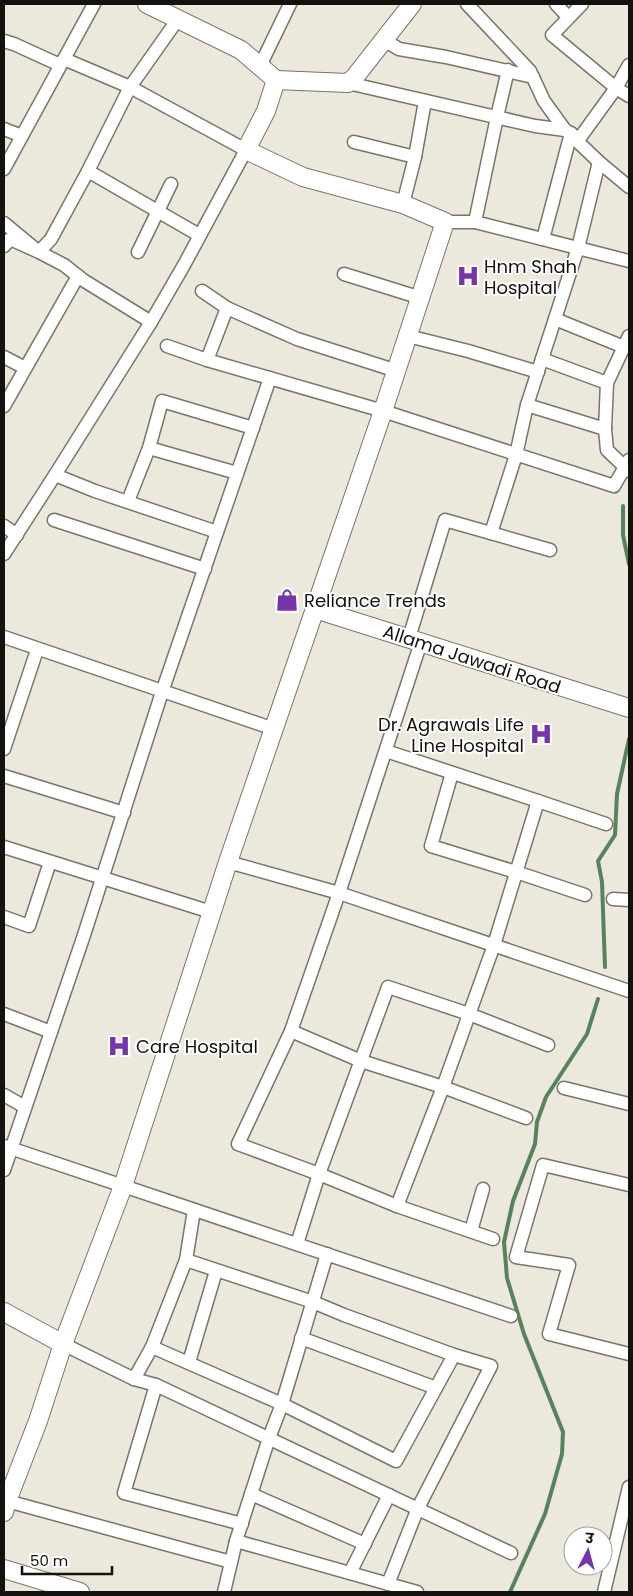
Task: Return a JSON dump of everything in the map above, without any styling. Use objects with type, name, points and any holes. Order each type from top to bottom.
[{"type":"street","points":[[4,170],[94,4]]},
{"type":"street","points":[[148,4],[171,12],[242,50],[276,80],[348,83],[572,134]]},
{"type":"street","points":[[260,66],[290,4]]},
{"type":"street","points":[[348,83],[354,78],[412,4]]},
{"type":"street","points":[[467,4],[530,71],[544,101],[578,142],[629,187]]},
{"type":"street","points":[[556,4],[568,17]]},
{"type":"street","points":[[582,4],[552,35],[616,88],[629,96]]},
{"type":"street","points":[[39,252],[51,239],[171,12]]},
{"type":"street","points":[[384,40],[399,49],[508,70],[533,77]]},
{"type":"street","points":[[4,41],[130,87],[246,150],[303,178],[403,204],[445,222],[475,222],[629,261]]},
{"type":"street","points":[[543,240],[572,134],[616,88],[629,65]]},
{"type":"street","points":[[475,222],[508,70]]},
{"type":"street","points":[[4,554],[151,322],[184,265],[266,111],[276,80]]},
{"type":"street","points":[[403,204],[415,157],[425,101]]},
{"type":"street","points":[[4,129],[22,136]]},
{"type":"street","points":[[354,142],[415,157]]},
{"type":"street","points":[[491,533],[516,455],[527,405],[578,248],[599,162]]},
{"type":"street","points":[[88,171],[199,235]]},
{"type":"street","points":[[138,252],[171,184]]},
{"type":"street","points":[[231,1562],[5,1506],[38,1421],[63,1344],[123,1186],[211,912],[397,371],[445,222]]},
{"type":"street","points":[[4,223],[39,252]]},
{"type":"street","points":[[4,246],[10,239],[39,252],[64,265],[78,276],[151,322]]},
{"type":"street","points":[[344,274],[421,298]]},
{"type":"street","points":[[4,406],[78,276]]},
{"type":"street","points":[[202,291],[227,308],[297,340],[397,371]]},
{"type":"street","points":[[207,360],[227,308]]},
{"type":"street","points":[[167,346],[207,360],[383,411],[614,486],[628,466],[607,450],[605,429],[607,383],[627,341],[555,319]]},
{"type":"street","points":[[408,336],[468,351],[538,372]]},
{"type":"street","points":[[4,357],[25,368]]},
{"type":"street","points":[[542,358],[607,383]]},
{"type":"street","points":[[4,1170],[7,1147],[25,1108],[51,1032],[162,692],[270,378]]},
{"type":"street","points":[[128,501],[149,448],[162,401],[253,428]]},
{"type":"street","points":[[527,405],[605,429]]},
{"type":"street","points":[[149,448],[237,473]]},
{"type":"street","points":[[55,475],[95,491],[217,532]]},
{"type":"street","points":[[54,520],[205,569]]},
{"type":"street","points":[[493,1239],[397,1206],[238,1144],[291,1031],[340,893],[386,751],[445,520],[550,550]]},
{"type":"street","points":[[4,526],[16,535]]},
{"type":"street","name":"Allama Jawadi Road","points":[[315,609],[629,708]]},
{"type":"street","points":[[4,638],[274,729]]},
{"type":"street","points":[[4,749],[37,650]]},
{"type":"street","points":[[386,751],[606,824]]},
{"type":"street","points":[[452,773],[431,846],[516,872],[585,896]]},
{"type":"street","points":[[4,776],[124,813]]},
{"type":"street","points":[[397,1206],[443,1087],[494,945],[538,801]]},
{"type":"street","points":[[4,847],[211,912]]},
{"type":"street","points":[[4,917],[29,926],[50,862]]},
{"type":"street","points":[[228,862],[340,893],[629,991]]},
{"type":"street","points":[[613,899],[629,900]]},
{"type":"street","points":[[297,1244],[319,1174],[388,987],[469,1014],[548,1045]]},
{"type":"street","points":[[4,1014],[51,1032]]},
{"type":"street","points":[[291,1031],[361,1061],[443,1087],[526,1118]]},
{"type":"street","points":[[564,1088],[629,1104]]},
{"type":"street","points":[[4,1095],[25,1108]]},
{"type":"street","points":[[7,1147],[511,1316]]},
{"type":"street","points":[[629,1185],[543,1165],[516,1257],[569,1265],[549,1334],[629,1354]]},
{"type":"street","points":[[471,1231],[483,1189]]},
{"type":"street","points":[[134,1379],[152,1347],[186,1260],[194,1210]]},
{"type":"street","points":[[224,1592],[236,1541],[269,1438],[282,1404],[327,1254]]},
{"type":"street","points":[[186,1260],[313,1302],[454,1355],[491,1366],[418,1508],[388,1584]]},
{"type":"street","points":[[189,1362],[216,1271]]},
{"type":"street","points":[[4,1312],[134,1379],[156,1384],[511,1553]]},
{"type":"street","points":[[301,1338],[436,1388]]},
{"type":"street","points":[[152,1347],[282,1404],[396,1460],[454,1355]]},
{"type":"street","points":[[156,1384],[124,1493],[242,1524]]},
{"type":"street","points":[[604,1592],[629,1488]]},
{"type":"street","points":[[251,1494],[365,1544]]},
{"type":"street","points":[[350,1573],[389,1495]]},
{"type":"street","points":[[236,1541],[417,1592]]},
{"type":"street","points":[[4,1569],[80,1592]]},
{"type":"waterway","points":[[623,506],[623,535],[629,564]]},
{"type":"waterway","points":[[605,967],[602,882],[598,861],[615,835],[617,794],[629,739]]},
{"type":"waterway","points":[[510,1592],[545,1514],[562,1454],[563,1432],[524,1334],[507,1278],[504,1242],[513,1201],[535,1144],[537,1122],[546,1097],[587,1034],[598,999]]},
{"type":"place","name":"Hnm Shah Hospital","points":[[468,276]]},
{"type":"place","name":"Reliance Trends","points":[[287,600]]},
{"type":"place","name":"Dr. Agrawals Life Line Hospital","points":[[541,734]]},
{"type":"place","name":"Care Hospital","points":[[119,1046]]}]
